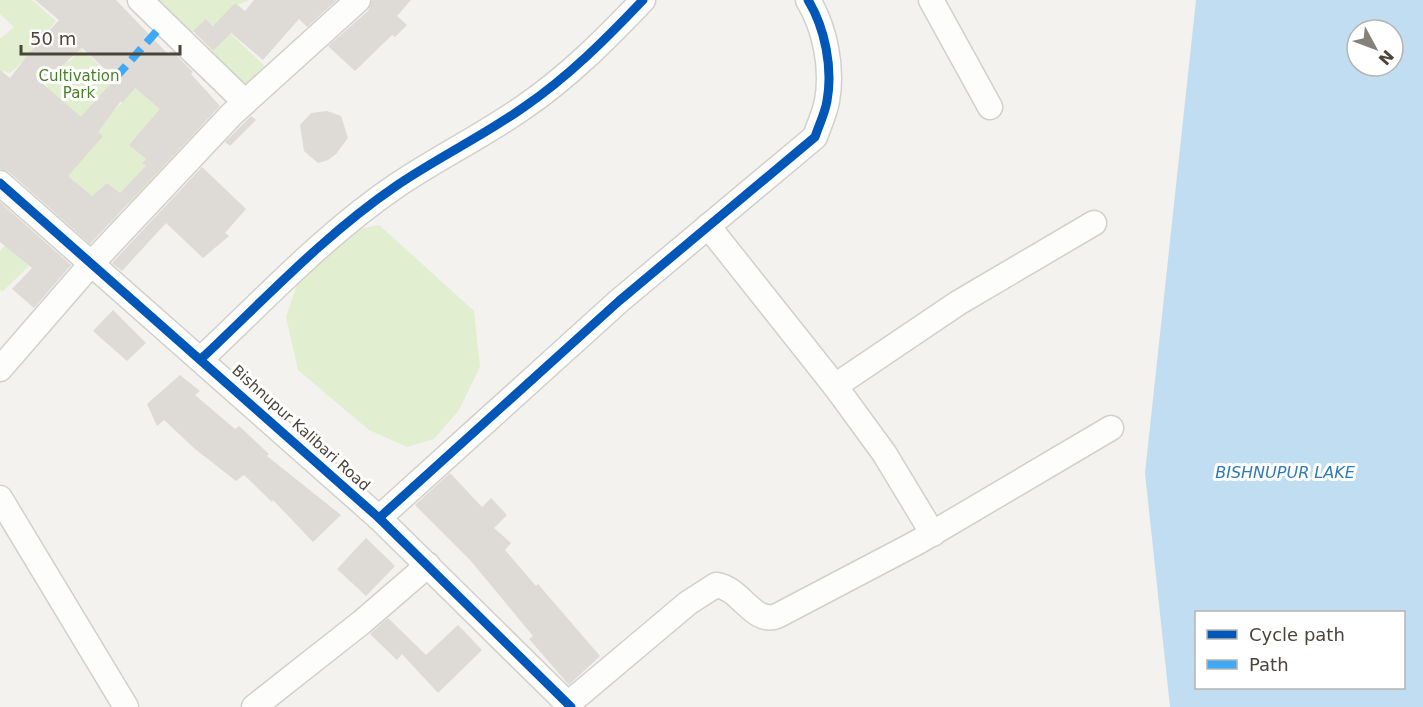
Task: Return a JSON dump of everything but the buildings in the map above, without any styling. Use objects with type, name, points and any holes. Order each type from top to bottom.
[{"type":"street","points":[[140,0],[245,102]]},
{"type":"street","points":[[0,369],[91,264],[245,102],[358,0]]},
{"type":"street","points":[[201,359],[354,217],[397,185],[525,107],[575,67],[643,0]]},
{"type":"street","points":[[380,518],[610,309],[815,137],[827,102],[830,70],[817,15],[808,0]]},
{"type":"street","points":[[931,0],[990,107]]},
{"type":"street","name":"Bishnupur Kalibari Road","points":[[0,183],[380,518],[562,704]]},
{"type":"street","points":[[835,386],[958,303],[1094,223]]},
{"type":"street","points":[[708,226],[835,386],[884,453],[933,534]]},
{"type":"street","points":[[562,704],[688,603],[716,585],[731,589],[748,607],[772,618],[933,534],[1111,428]]},
{"type":"street","points":[[0,498],[126,707]]},
{"type":"street","points":[[254,707],[362,622],[428,565]]},
{"type":"green space","points":[[0,0],[32,0],[56,21],[34,48],[38,57],[26,70],[21,63],[10,73],[3,71],[0,75],[0,39],[14,27],[0,14]]},
{"type":"green space","points":[[147,0],[249,0],[238,5],[235,3],[218,22],[269,70],[243,98],[207,57],[226,37],[206,19],[183,41]]},
{"type":"green space","name":"Cultivation Park","points":[[81,49],[114,78],[91,106],[115,110],[135,88],[141,93],[143,91],[166,98],[159,112],[129,145],[146,159],[142,163],[155,174],[223,104],[232,114],[101,251],[92,243],[104,231],[108,234],[114,227],[109,223],[116,216],[119,218],[131,204],[127,200],[131,182],[120,193],[107,183],[86,201],[76,182],[48,159],[37,103],[48,87],[45,83]]},
{"type":"green space","points":[[379,225],[474,311],[480,367],[459,410],[434,439],[407,447],[369,430],[298,370],[286,317],[301,272],[349,231]]},
{"type":"green space","points":[[11,238],[9,249],[29,266],[2,292],[0,290],[0,251]]},
{"type":"water","name":"BISHNUPUR LAKE","points":[[1196,0],[1423,0],[1423,707],[1170,707],[1145,473]]},
{"type":"marked path","points":[[116,77],[157,31]]},
{"type":"cycle path","points":[[201,359],[344,225],[396,186],[508,118],[556,83],[643,0]]},
{"type":"cycle path","points":[[379,518],[619,301],[815,137],[826,106],[829,75],[823,36],[808,0]]},
{"type":"cycle path","points":[[0,183],[379,518],[571,707]]}]
